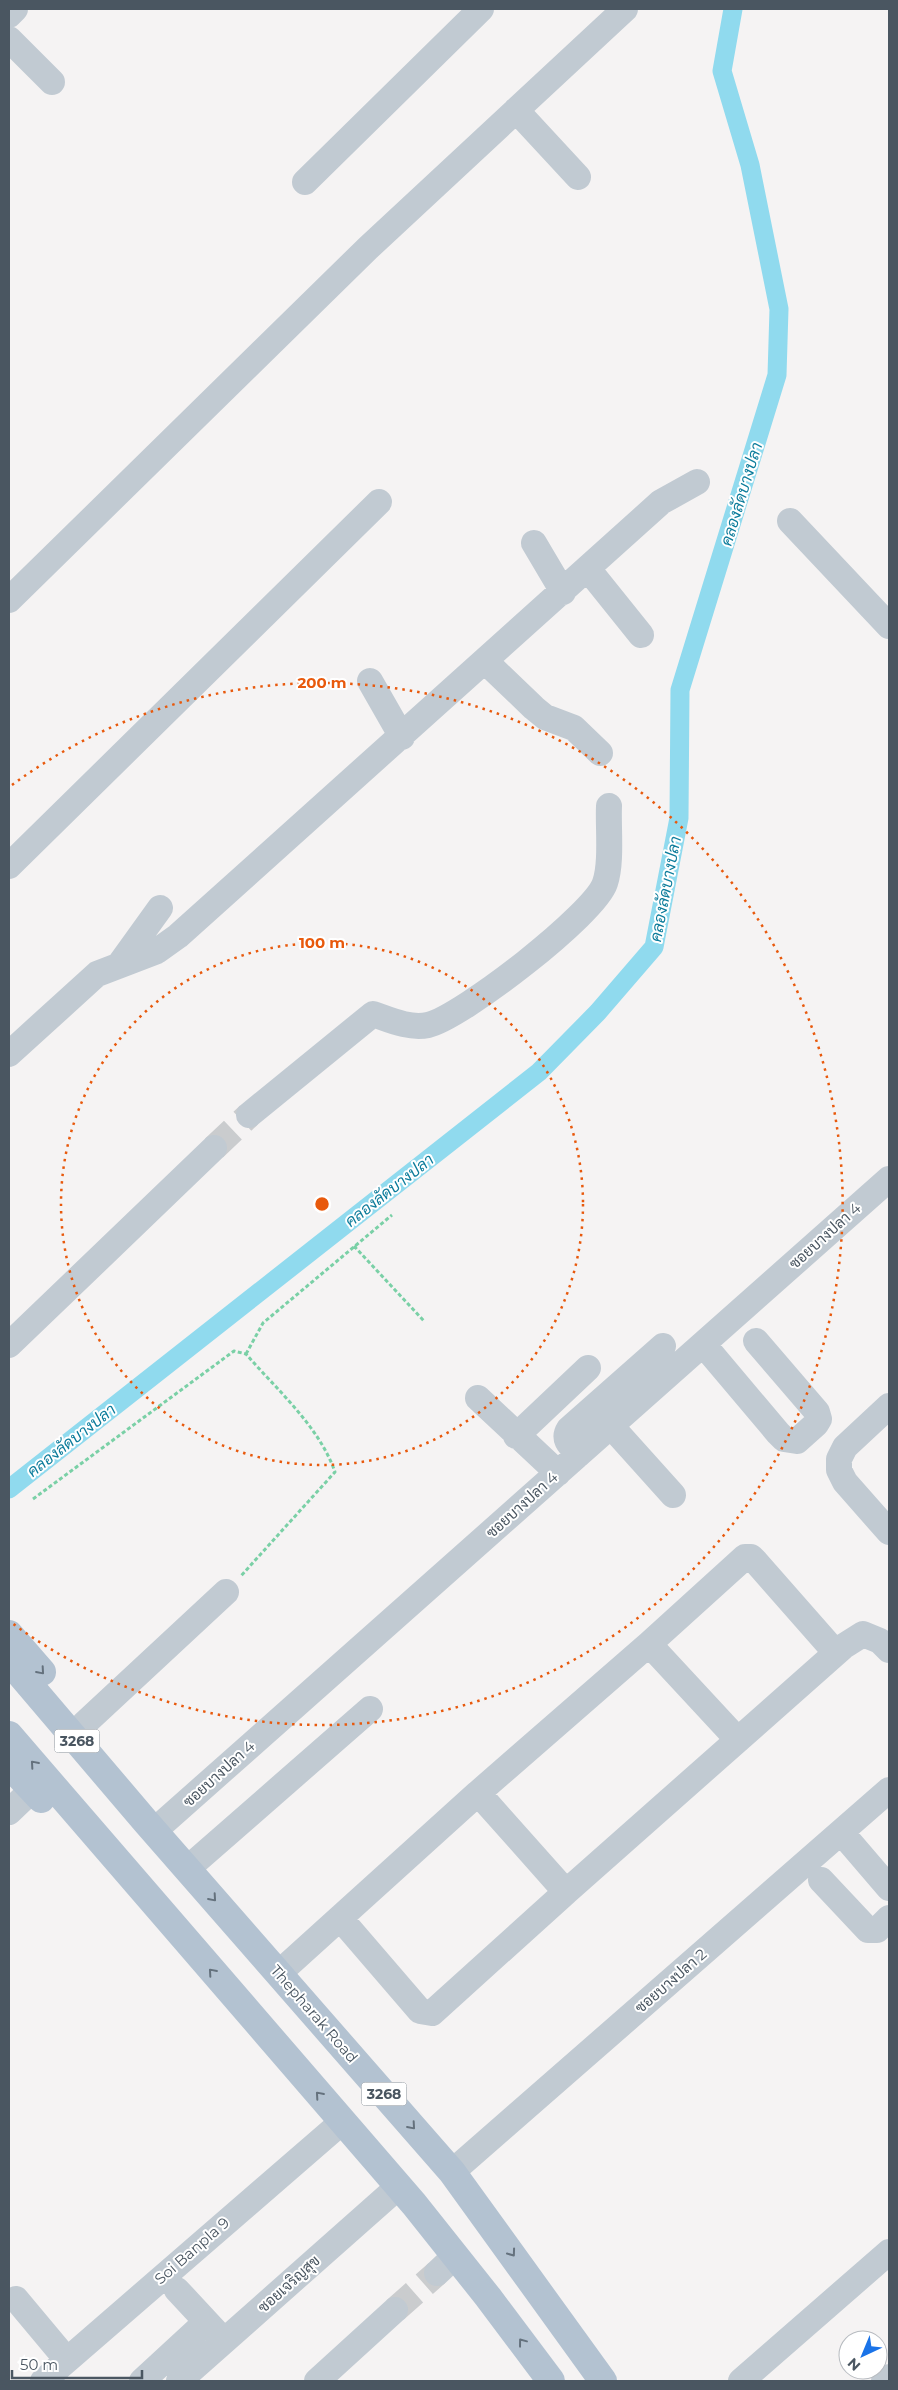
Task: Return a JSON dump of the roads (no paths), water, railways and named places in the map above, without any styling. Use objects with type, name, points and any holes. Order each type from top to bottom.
[{"type":"main road","points":[[9,1634],[75,1710],[150,1826]]},
{"type":"main road","name":"Thepharak Road","points":[[9,1661],[187,1869],[452,2172],[603,2381]]},
{"type":"main road","points":[[9,1735],[404,2192],[446,2264],[550,2381]]},
{"type":"main road","points":[[9,1766],[32,1790],[122,1868]]},
{"type":"street","points":[[9,15],[15,9]]},
{"type":"street","points":[[305,182],[481,9]]},
{"type":"street","points":[[9,600],[368,248],[625,9]]},
{"type":"street","points":[[9,39],[52,82]]},
{"type":"street","points":[[516,110],[578,177]]},
{"type":"street","points":[[9,1054],[97,974],[157,951],[178,936],[402,737],[661,502],[697,482]]},
{"type":"street","points":[[9,866],[379,502]]},
{"type":"street","points":[[790,521],[889,626]]},
{"type":"street","points":[[534,543],[563,592]]},
{"type":"street","points":[[588,569],[641,635]]},
{"type":"street","points":[[486,661],[545,717],[574,728],[600,753]]},
{"type":"street","points":[[370,681],[402,737]]},
{"type":"street","points":[[249,1115],[373,1014],[406,1025],[427,1025],[440,1021],[465,1007],[527,962],[599,894],[605,882],[608,854],[608,806]]},
{"type":"street","points":[[119,965],[160,908]]},
{"type":"street","points":[[9,1345],[214,1148]]},
{"type":"street","name":"ซอยบางปลา 4","points":[[150,1826],[558,1473],[889,1179]]},
{"type":"street","points":[[704,1344],[778,1433],[784,1439],[797,1441],[816,1424],[819,1419],[817,1412],[756,1341]]},
{"type":"street","points":[[579,1454],[566,1440],[565,1435],[569,1429],[663,1346]]},
{"type":"street","points":[[516,1436],[588,1368]]},
{"type":"street","points":[[478,1398],[516,1436],[558,1473]]},
{"type":"street","points":[[889,1406],[845,1446],[839,1459],[839,1470],[845,1482],[889,1532]]},
{"type":"street","points":[[611,1426],[673,1495]]},
{"type":"street","points":[[279,1973],[478,1793],[649,1644],[736,1563],[745,1557],[751,1556],[836,1653]]},
{"type":"street","points":[[84,1724],[226,1592]]},
{"type":"street","points":[[340,1918],[420,2011],[432,2013],[836,1653],[862,1634],[880,1641],[889,1650]]},
{"type":"street","points":[[649,1644],[738,1740]]},
{"type":"street","points":[[187,1869],[370,1708]]},
{"type":"street","points":[[9,1812],[32,1790]]},
{"type":"street","name":"ซอยบางปลา 2","points":[[452,2172],[889,1790]]},
{"type":"street","points":[[478,1793],[566,1892]]},
{"type":"street","points":[[841,1832],[889,1888]]},
{"type":"street","points":[[821,1880],[868,1930],[877,1930],[889,1918]]},
{"type":"street","name":"Soi Banpla 9","points":[[43,2381],[342,2122]]},
{"type":"street","points":[[200,2381],[404,2192]]},
{"type":"street","name":"ซอยเจริญสุข","points":[[179,2381],[404,2192]]},
{"type":"street","points":[[741,2381],[889,2252]]},
{"type":"street","points":[[177,2290],[225,2341]]},
{"type":"street","points":[[16,2299],[67,2360]]},
{"type":"street","points":[[317,2381],[395,2310]]},
{"type":"street","points":[[142,2381],[206,2322]]},
{"type":"street","points":[[884,2381],[889,2377]]},
{"type":"waterway","name":"คลองลัดบางปลา","points":[[9,1489],[539,1072],[598,1012],[654,947],[679,818],[680,690],[777,375],[779,309],[750,165],[722,71],[733,9]]},
{"type":"tunnel","points":[[214,1148],[249,1115]]},
{"type":"tunnel","points":[[395,2310],[437,2273]]}]
